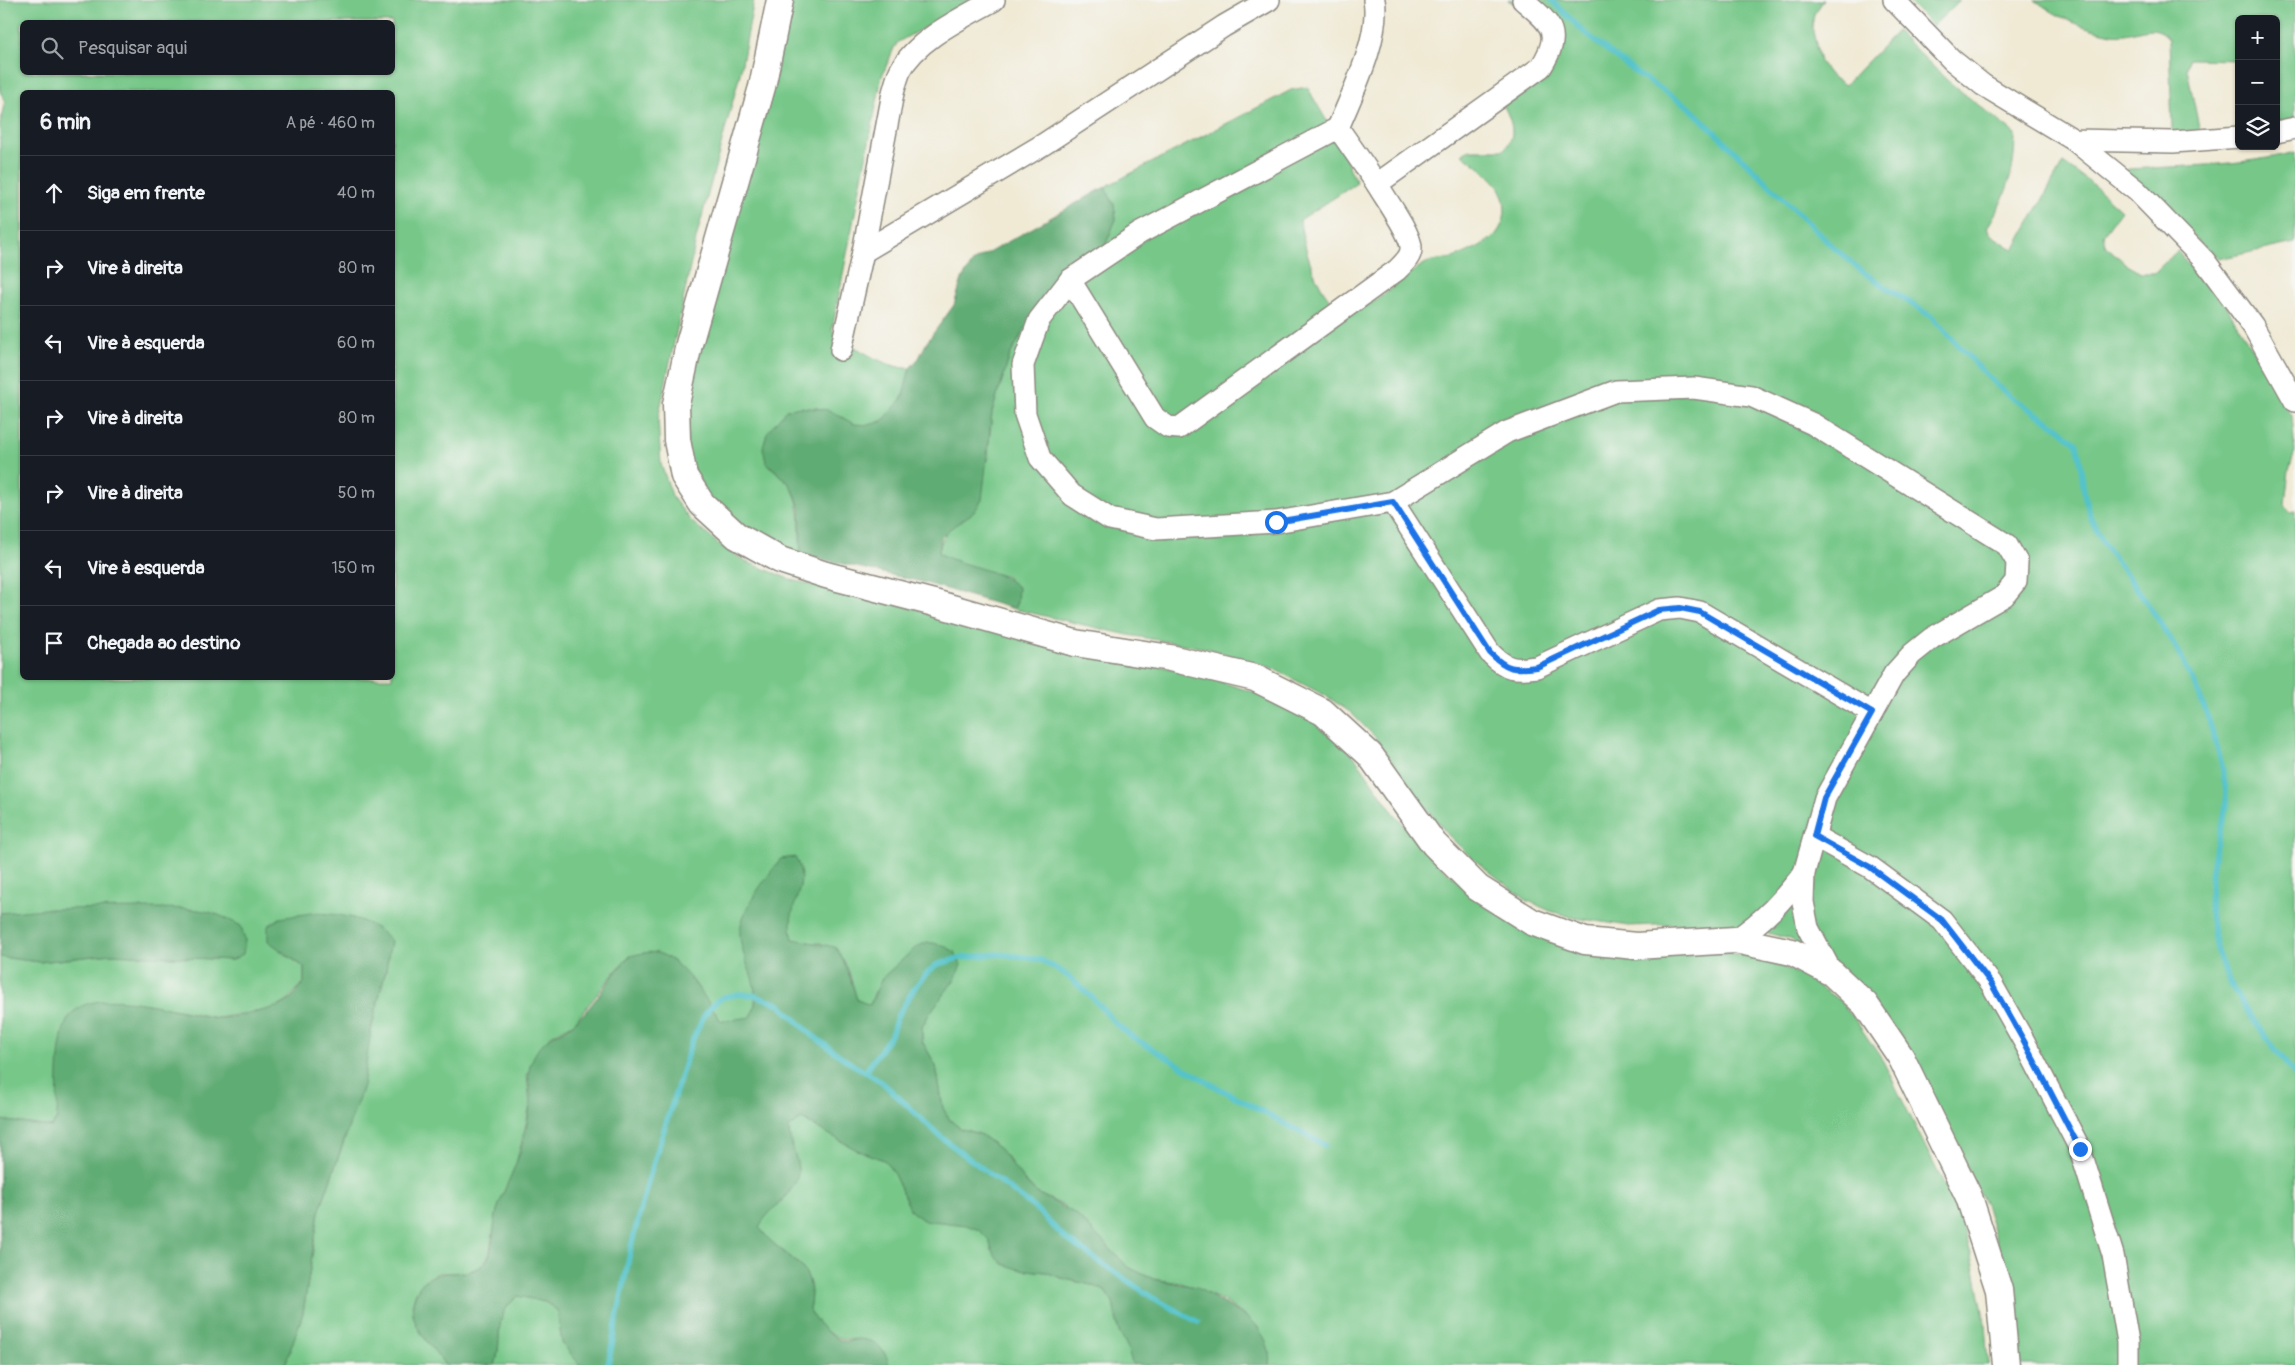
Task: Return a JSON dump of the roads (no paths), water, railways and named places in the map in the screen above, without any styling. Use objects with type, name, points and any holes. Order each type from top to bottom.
[{"type":"street","points":[[780,0],[762,87],[688,344],[676,404],[677,440],[684,476],[702,504],[737,536],[780,560],[826,575],[1075,643],[1170,658],[1255,678],[1323,712],[1370,755],[1434,844],[1478,888],[1532,922],[1586,941],[1636,946],[1735,940],[1792,952],[1832,973],[1865,1004],[1901,1057],[1969,1197],[1999,1290],[2006,1365]]},
{"type":"street","points":[[841,350],[863,252],[893,93],[900,70],[914,52],[945,28],[994,0]]},
{"type":"street","points":[[863,252],[1044,144],[1224,26],[1269,0]]},
{"type":"street","points":[[1374,0],[1377,13],[1365,62],[1338,128],[1140,233],[1070,280],[1039,320],[1023,365],[1025,414],[1040,458],[1072,494],[1110,519],[1156,528],[1276,522],[1393,502],[1507,432],[1616,390],[1694,388],[1751,396],[1813,424],[2007,545],[2017,562],[2016,581],[2004,596],[1932,638],[1912,654],[1894,674],[1824,798],[1804,873],[1803,902],[1808,928],[1832,973]]},
{"type":"street","points":[[1377,184],[1541,67],[1552,50],[1553,33],[1543,17],[1523,0]]},
{"type":"street","points":[[1894,0],[1952,60],[1983,85],[2074,140],[2137,191],[2204,260],[2253,326],[2295,402]]},
{"type":"street","points":[[1070,280],[1155,418],[1168,428],[1179,428],[1374,287],[1407,260],[1411,248],[1407,235],[1377,184],[1338,128]]},
{"type":"street","points":[[2280,131],[2295,128]]},
{"type":"street","points":[[2074,140],[2173,142],[2235,137]]},
{"type":"street","points":[[1393,502],[1490,653],[1501,664],[1516,670],[1537,667],[1659,610],[1680,608],[1700,612],[1872,713]]},
{"type":"street","points":[[1814,836],[1870,867],[1942,920],[1991,983],[2025,1043],[2080,1149],[2114,1255],[2128,1342],[2128,1365]]},
{"type":"street","points":[[1735,940],[1759,924],[1780,904],[1804,873]]},
{"type":"waterway","points":[[1551,0],[1585,33],[1639,75],[1689,107],[1834,248],[1863,272],[1932,317],[1985,374],[2009,396],[2058,427],[2077,444],[2085,500],[2096,529],[2173,644],[2198,691],[2210,724],[2221,764],[2226,795],[2226,805],[2212,872],[2210,900],[2214,941],[2224,971],[2241,1002],[2295,1075]]},
{"type":"waterway","points":[[865,1072],[891,1035],[897,1017],[912,992],[924,976],[936,965],[959,958],[999,954],[1025,957],[1041,960],[1064,973],[1093,998],[1115,1023],[1131,1036],[1211,1084],[1325,1145]]},
{"type":"waterway","points":[[608,1365],[631,1247],[648,1181],[691,1043],[705,1014],[718,1000],[740,994],[753,995],[779,1004],[812,1035],[850,1063],[882,1082],[941,1137],[1036,1209],[1066,1239],[1153,1298],[1198,1322]]}]
